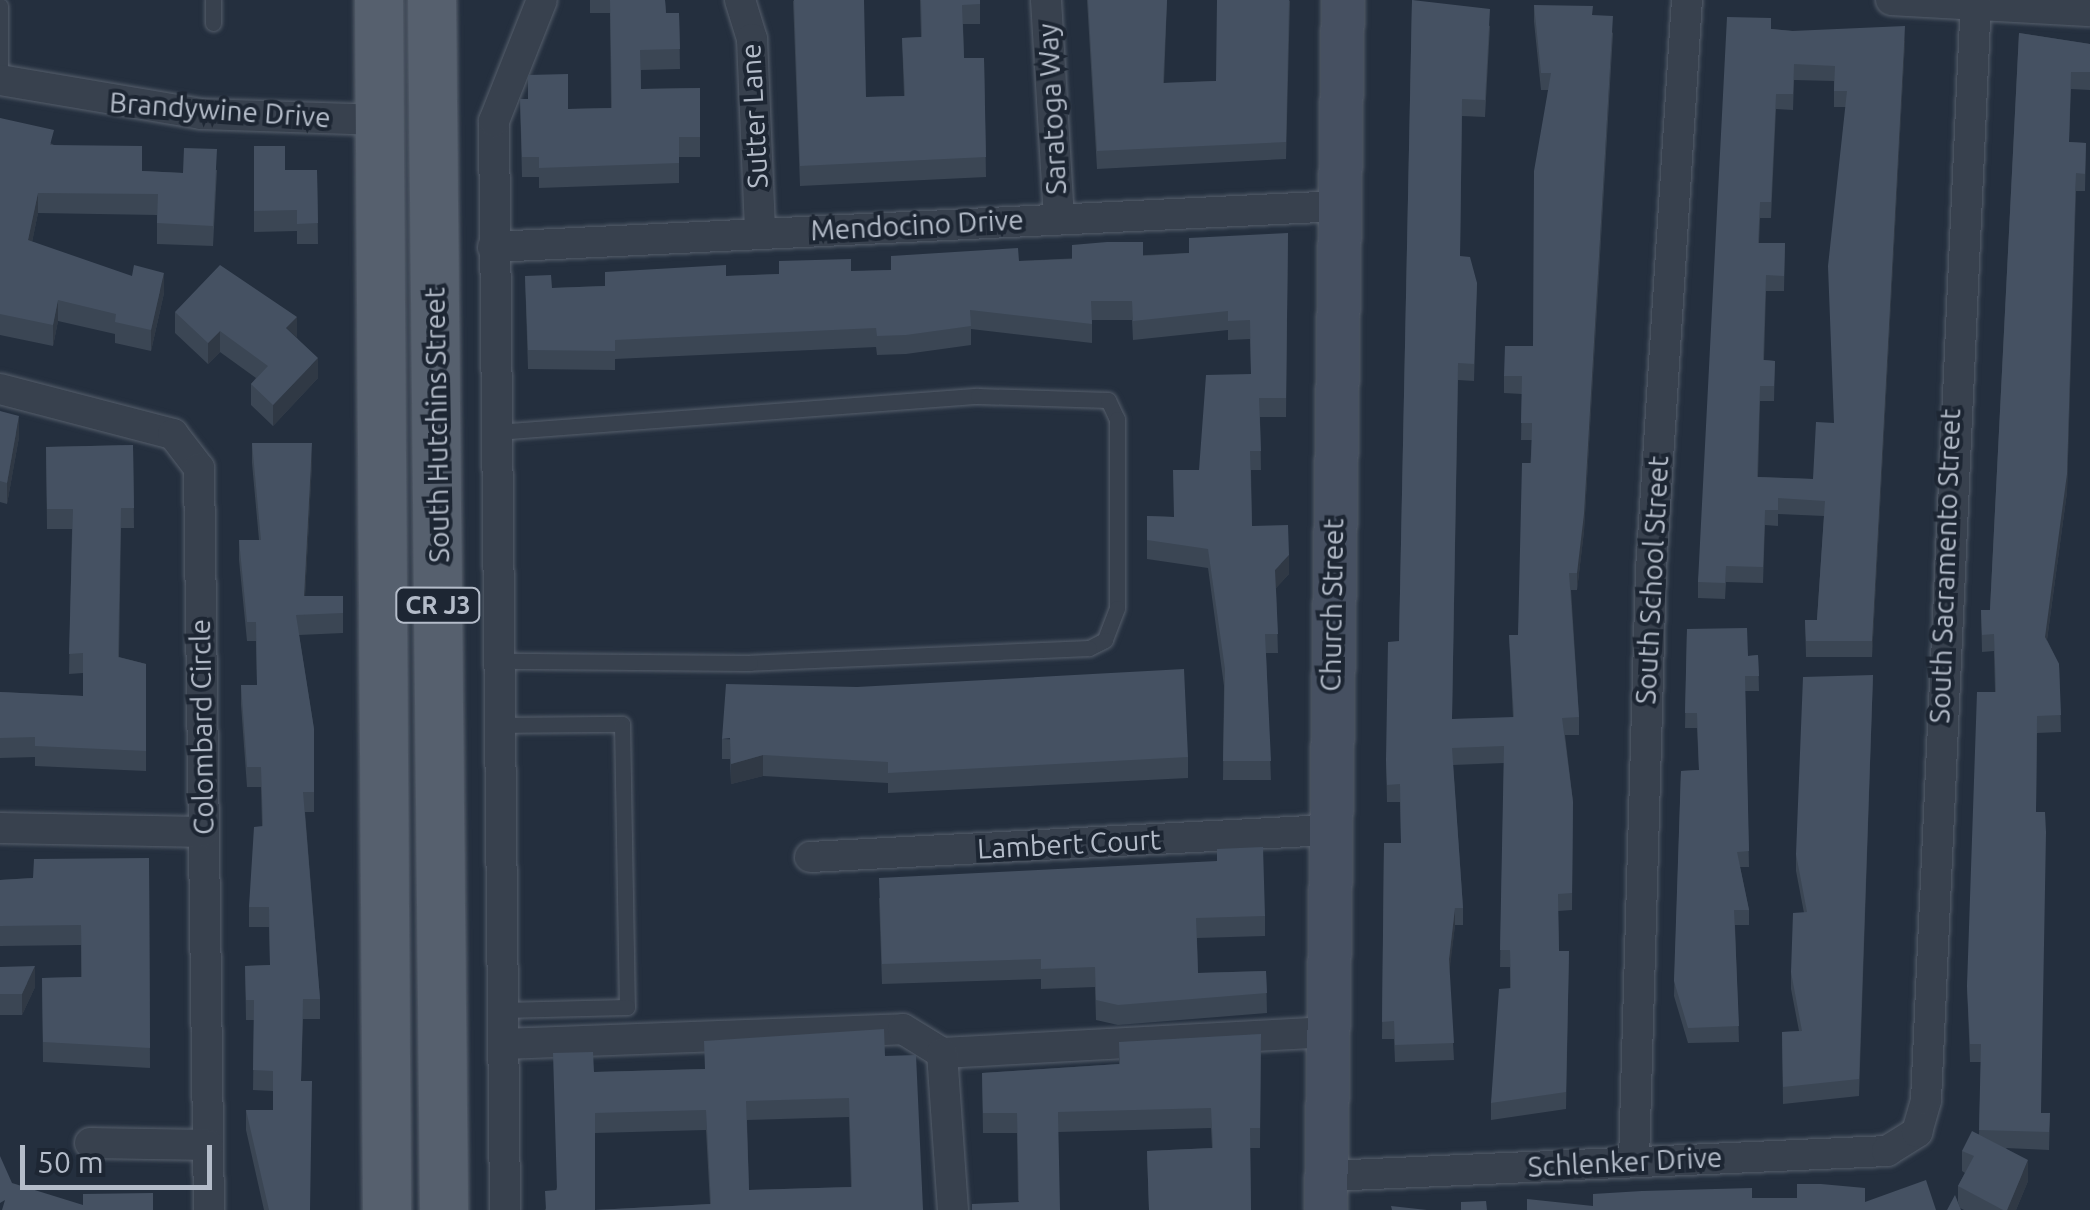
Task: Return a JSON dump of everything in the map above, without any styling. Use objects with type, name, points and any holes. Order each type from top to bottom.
[{"type":"main road","name":"South Hutchins Street","points":[[380,0],[388,1210]]},
{"type":"main road","name":"South Hutchins Street","points":[[432,0],[444,1210]]},
{"type":"street","points":[[505,1210],[494,120],[542,0]]},
{"type":"street","name":"Sutter Lane","points":[[740,0],[752,39],[760,233]]},
{"type":"street","name":"Saratoga Way","points":[[1046,0],[1059,218]]},
{"type":"street","name":"Church Street","points":[[1327,1193],[1328,830],[1343,0]]},
{"type":"street","name":"South School Street","points":[[1634,1161],[1651,570],[1687,0]]},
{"type":"street","points":[[1891,0],[2090,11]]},
{"type":"street","name":"South Sacramento Street","points":[[1917,1132],[1926,1100],[1976,2]]},
{"type":"street","name":"Brandywine Drive","points":[[0,80],[201,114],[382,120]]},
{"type":"street","name":"Mendocino Drive","points":[[493,247],[1341,206]]},
{"type":"street","name":"Colombard Circle","points":[[0,389],[173,434],[190,447],[199,468],[209,1210]]},
{"type":"street","points":[[0,828],[202,832]]},
{"type":"street","name":"Lambert Court","points":[[810,857],[1328,830]]},
{"type":"street","points":[[503,1044],[903,1029],[942,1052],[1329,1032]]},
{"type":"street","points":[[942,1052],[953,1210]]},
{"type":"street","name":"Schlenker Drive","points":[[1327,1193],[1634,1161],[1888,1151],[1917,1132]]},
{"type":"street","points":[[90,1143],[208,1146]]},
{"type":"lane","points":[[213,0],[214,23]]},
{"type":"lane","points":[[0,6],[0,65]]},
{"type":"lane","points":[[496,432],[978,396],[1108,400],[1117,419],[1117,608],[1104,640],[1089,648],[750,663],[500,662]]},
{"type":"lane","points":[[500,725],[622,724],[628,1007],[502,1010]]},
{"type":"building","points":[[610,0],[665,0],[666,13],[679,13],[680,49],[640,50],[641,89],[700,88],[700,137],[679,137],[679,163],[539,168],[539,157],[522,157],[520,99],[528,99],[528,75],[568,74],[568,109],[612,108]]},
{"type":"building","points":[[794,0],[864,0],[866,97],[905,96],[902,38],[922,37],[921,0],[980,0],[980,4],[962,5],[964,58],[984,58],[986,157],[800,166]]},
{"type":"building","points":[[1088,0],[1167,0],[1163,83],[1216,81],[1217,0],[1289,0],[1286,142],[1097,151]]},
{"type":"building","points":[[1412,0],[1490,9],[1485,100],[1462,99],[1460,256],[1470,257],[1477,283],[1474,364],[1458,363],[1452,719],[1514,717],[1509,635],[1518,635],[1522,463],[1531,463],[1532,423],[1521,423],[1522,376],[1504,376],[1505,346],[1533,346],[1534,171],[1551,73],[1541,73],[1534,5],[1593,6],[1592,15],[1613,16],[1584,514],[1577,573],[1569,573],[1579,717],[1562,718],[1573,802],[1572,893],[1558,894],[1559,951],[1569,951],[1566,1092],[1491,1103],[1499,989],[1511,988],[1510,950],[1500,950],[1504,746],[1452,748],[1463,908],[1455,908],[1449,959],[1454,1043],[1395,1045],[1394,1021],[1382,1022],[1384,843],[1401,843],[1400,784],[1387,785],[1386,760],[1388,642],[1399,641]]},
{"type":"building","points":[[1727,17],[1771,18],[1771,29],[1792,31],[1905,26],[1872,641],[1806,641],[1805,620],[1817,620],[1825,501],[1778,498],[1778,510],[1765,510],[1763,567],[1726,566],[1725,583],[1698,582]],"holes":[[[1794,64],[1835,66],[1834,91],[1847,91],[1828,266],[1834,423],[1816,422],[1813,479],[1757,477],[1760,386],[1774,386],[1775,361],[1763,360],[1766,275],[1784,276],[1785,243],[1758,243],[1760,202],[1771,202],[1776,94],[1793,94]]]},
{"type":"building","points":[[2019,33],[2090,44],[2090,72],[2071,72],[2069,142],[2086,143],[2085,174],[2076,173],[2067,474],[2045,637],[2059,664],[2061,715],[2037,716],[2036,812],[2045,812],[2046,832],[2041,1113],[2050,1113],[2049,1132],[1979,1130],[1981,1044],[1970,1044],[1967,986],[1977,692],[1996,692],[1994,634],[1982,635],[1981,610],[1990,610]]},
{"type":"building","points":[[0,118],[54,130],[50,145],[142,146],[142,171],[183,173],[184,148],[217,149],[213,226],[157,223],[158,194],[38,193],[28,240],[132,276],[134,265],[164,273],[151,330],[115,322],[116,314],[58,300],[53,325],[0,314]]},
{"type":"building","points":[[254,146],[285,146],[285,170],[317,170],[318,223],[297,224],[297,210],[254,211]]},
{"type":"building","points":[[1288,233],[1286,398],[1259,398],[1261,451],[1250,451],[1252,526],[1288,525],[1289,555],[1275,570],[1278,634],[1265,634],[1271,761],[1223,761],[1225,669],[1208,549],[1147,540],[1147,516],[1174,517],[1173,470],[1199,470],[1206,375],[1251,374],[1250,320],[1228,321],[1228,311],[1133,321],[1132,301],[1091,301],[1092,324],[970,310],[971,326],[906,335],[877,336],[876,328],[615,340],[615,351],[528,350],[525,276],[551,275],[552,288],[605,286],[605,272],[726,265],[726,276],[779,274],[779,261],[851,259],[851,271],[891,270],[891,256],[1018,248],[1019,261],[1072,259],[1072,245],[1107,242],[1143,242],[1143,256],[1189,253],[1189,238]]},
{"type":"building","points":[[220,265],[297,317],[286,328],[318,358],[273,405],[251,384],[268,366],[220,331],[208,343],[175,312]]},
{"type":"building","points":[[0,411],[19,416],[7,483],[0,481]]},
{"type":"building","points":[[252,443],[312,443],[304,596],[343,596],[343,613],[296,615],[314,729],[314,792],[303,792],[320,999],[303,999],[301,1081],[312,1081],[310,1210],[269,1210],[246,1110],[273,1110],[273,1071],[253,1070],[254,1000],[246,1000],[245,966],[270,965],[269,907],[249,907],[254,827],[263,826],[261,767],[247,767],[241,685],[257,685],[256,622],[247,622],[239,540],[261,540]]},
{"type":"building","points":[[133,445],[134,508],[121,508],[118,657],[146,664],[146,751],[35,746],[35,737],[0,738],[0,692],[83,696],[83,653],[69,654],[73,509],[47,509],[46,447]]},
{"type":"building","points":[[1747,628],[1748,656],[1758,655],[1759,676],[1745,676],[1749,851],[1737,852],[1749,910],[1734,910],[1739,1026],[1688,1028],[1674,981],[1681,771],[1699,770],[1697,713],[1685,713],[1687,629]]},
{"type":"building","points":[[1184,669],[1188,757],[888,773],[888,762],[763,755],[731,764],[730,738],[722,739],[726,684],[857,687]]},
{"type":"building","points":[[1873,675],[1859,1079],[1783,1087],[1782,1032],[1802,1031],[1791,972],[1793,913],[1807,912],[1796,854],[1803,677]]},
{"type":"building","points":[[1263,847],[1265,916],[1196,918],[1198,973],[1266,971],[1267,993],[1118,1005],[1096,1000],[1095,967],[1041,969],[1041,959],[882,964],[879,878],[1217,861],[1217,849]]},
{"type":"building","points":[[149,858],[150,1048],[43,1042],[42,978],[82,977],[81,925],[0,926],[0,880],[33,878],[34,859]]},
{"type":"building","points":[[35,966],[22,994],[0,994],[0,967]]},
{"type":"building","points":[[884,1029],[885,1056],[916,1055],[923,1210],[595,1210],[546,1210],[545,1191],[557,1190],[553,1053],[593,1052],[594,1072],[705,1069],[704,1041]],"holes":[[[849,1098],[852,1187],[749,1190],[746,1101]],[[706,1110],[711,1204],[595,1210],[595,1113]]]},
{"type":"building","points":[[1261,1034],[1260,1128],[1250,1128],[1251,1210],[1149,1210],[1147,1151],[1213,1148],[1211,1108],[1058,1112],[1060,1210],[972,1210],[972,1204],[1019,1202],[1017,1113],[983,1113],[982,1073],[1120,1064],[1119,1042]]},
{"type":"building","points":[[1972,1131],[2028,1160],[2007,1210],[1958,1186],[1974,1156],[1962,1151]]},
{"type":"building","points":[[0,1156],[12,1183],[83,1205],[83,1194],[153,1193],[153,1210],[2,1210],[5,1200],[0,1203]]},
{"type":"building","points":[[1926,1180],[1936,1210],[1527,1210],[1527,1199],[1593,1206],[1593,1194],[1642,1191],[1752,1188],[1752,1198],[1797,1198],[1797,1184],[1865,1188],[1865,1202]]},
{"type":"building","points":[[1955,1195],[1961,1210],[1947,1210]]},
{"type":"building","points":[[1486,1201],[1487,1210],[1461,1210],[1461,1202]]},
{"type":"building","points":[[1391,1206],[1427,1210],[1392,1210]]}]
